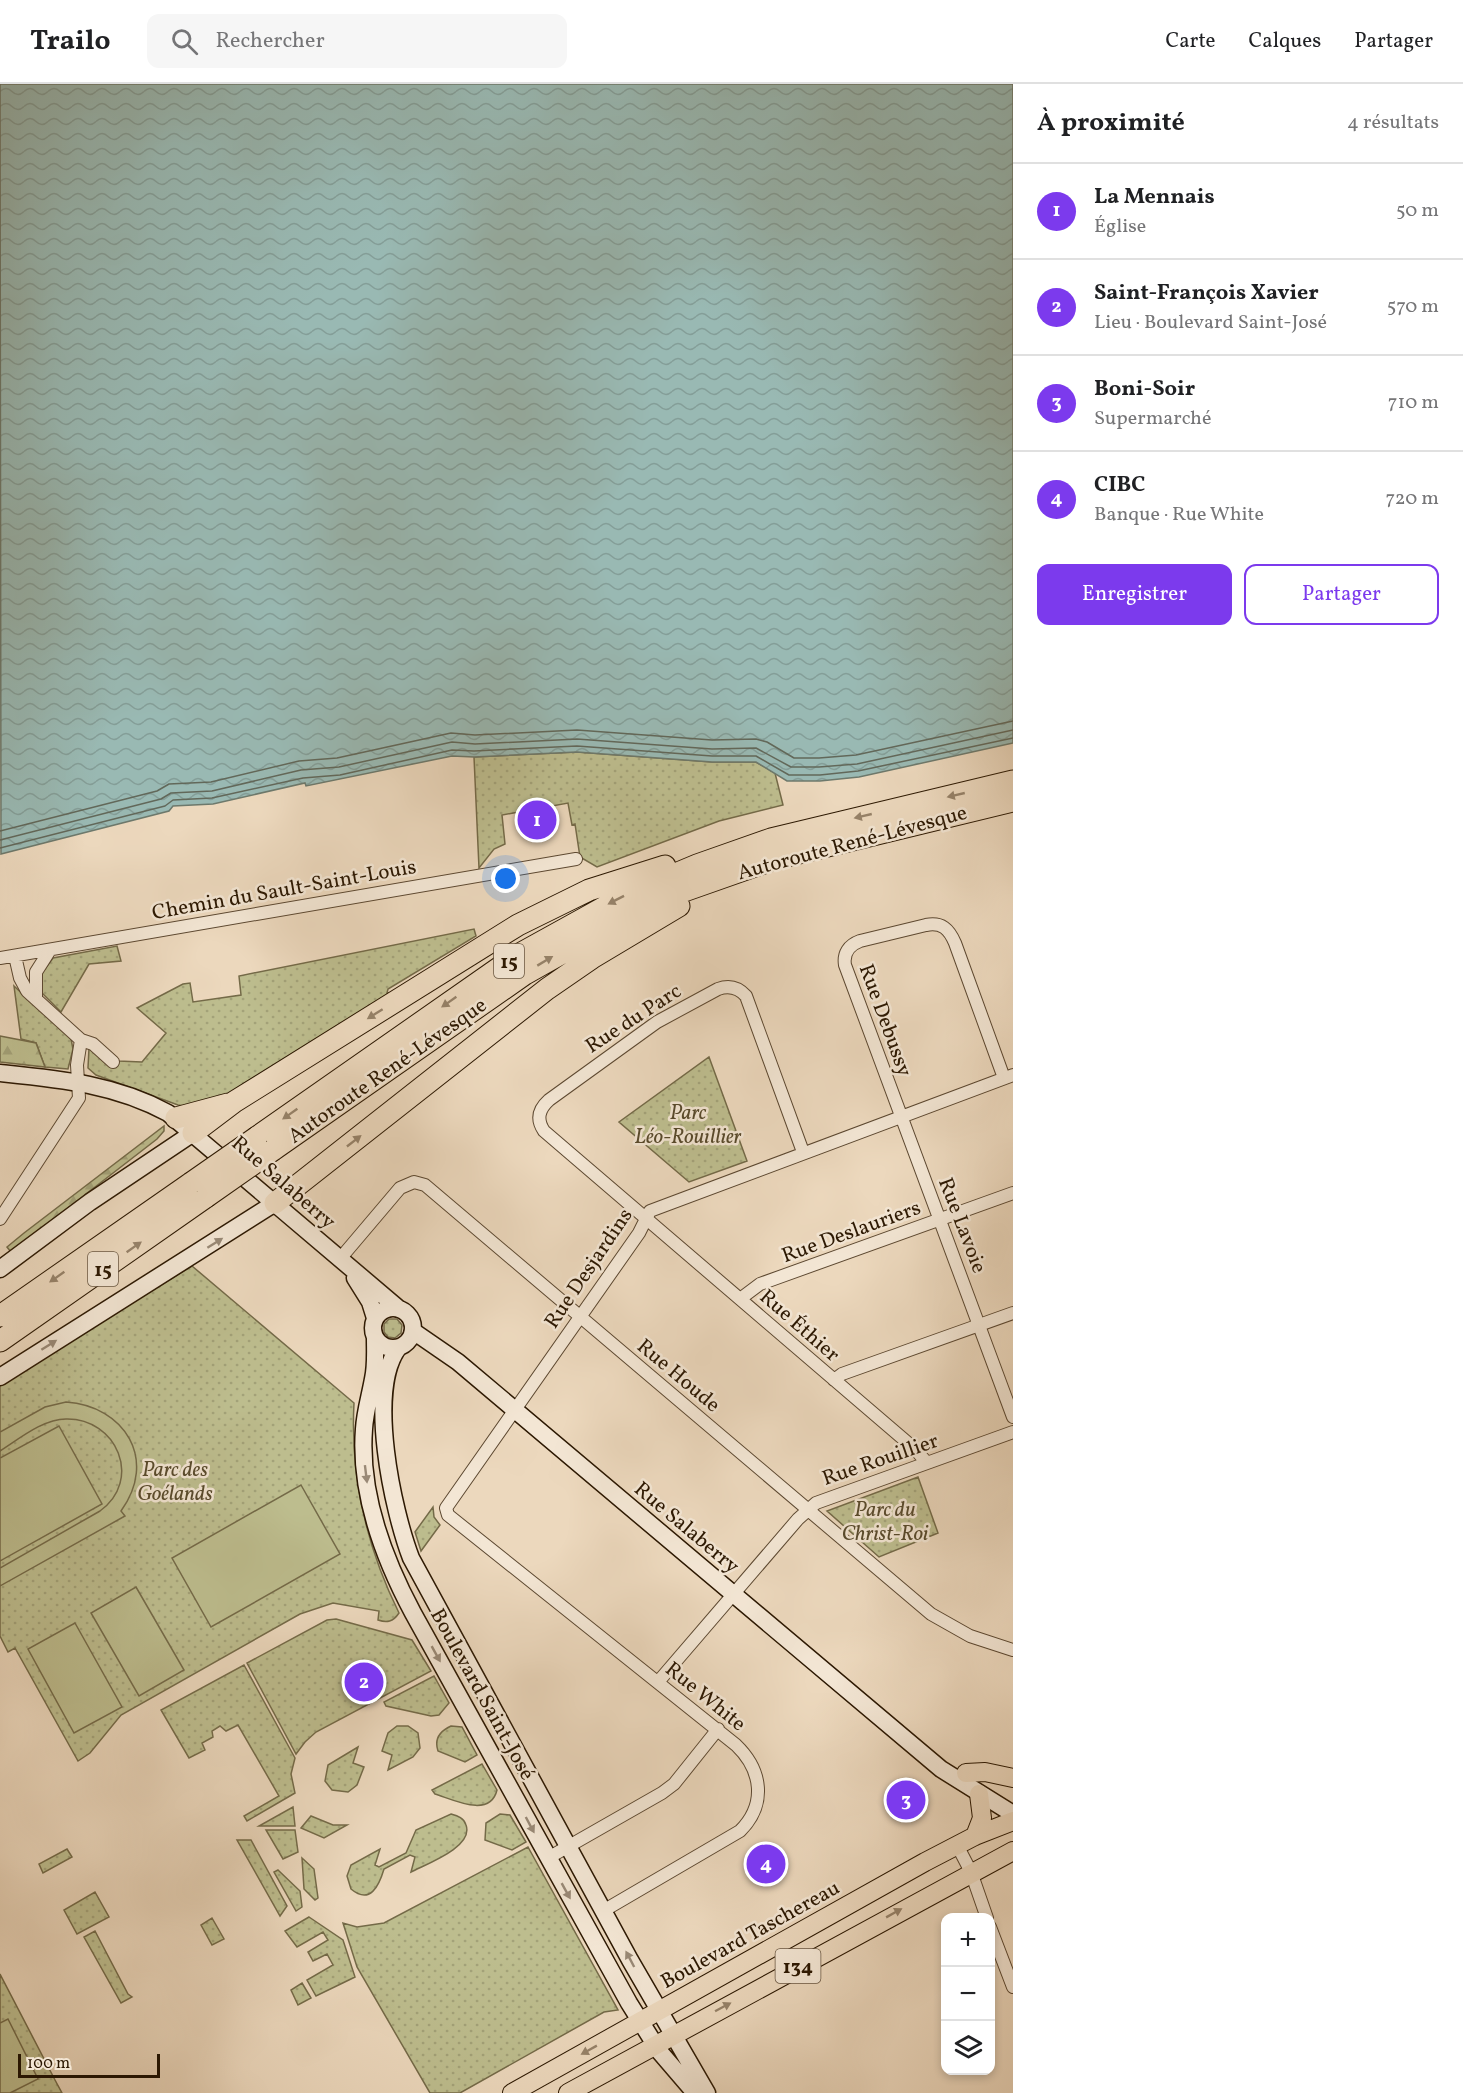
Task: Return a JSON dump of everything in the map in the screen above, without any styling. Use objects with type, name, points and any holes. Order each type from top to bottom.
[{"type":"highway","name":"Autoroute René-Lévesque","points":[[0,1341],[198,1190],[265,1143],[493,972],[558,931],[670,876],[733,851],[788,835],[1013,781]]},
{"type":"highway","name":"Autoroute René-Lévesque","points":[[265,1143],[566,949],[668,898],[739,870],[833,843],[1013,801]]},
{"type":"highway","points":[[193,1133],[234,1102],[488,943],[550,908],[589,890],[637,873],[788,835]]},
{"type":"highway","points":[[275,1203],[568,974],[739,870]]},
{"type":"highway","points":[[176,1118],[234,1102]]},
{"type":"highway","name":"Autoroute René-Lévesque","points":[[0,1317],[198,1190]]},
{"type":"main road","points":[[966,1773],[985,1772],[1013,1778]]},
{"type":"main road","points":[[975,1836],[982,1818],[979,1794]]},
{"type":"main road","name":"Boulevard Taschereau","points":[[512,2093],[957,1845],[1013,1821]]},
{"type":"main road","name":"134","points":[[568,2093],[1013,1851]]},
{"type":"street","name":"Chemin du Sault-Saint-Louis","points":[[0,958],[576,859]]},
{"type":"street","name":"Rue Debussy","points":[[901,1116],[844,962],[848,949],[860,940],[931,924],[946,928],[1008,1077]]},
{"type":"street","points":[[36,998],[36,972],[50,950]]},
{"type":"street","points":[[15,956],[21,982],[81,1040],[93,1044],[113,1062]]},
{"type":"street","name":"Rue du Parc","points":[[645,1219],[544,1131],[539,1122],[539,1113],[549,1100],[611,1053],[666,1016],[718,989],[734,987],[746,996],[803,1152]]},
{"type":"street","points":[[0,1219],[79,1098],[77,1065],[81,1040]]},
{"type":"street","name":"Rue Salaberry","points":[[0,1073],[79,1082],[130,1095],[176,1118],[398,1308]]},
{"type":"street","name":"Rue Desjardins","points":[[451,1517],[446,1510],[448,1504],[643,1228],[645,1219],[654,1208],[1008,1077]]},
{"type":"street","name":"Rue Lavoie","points":[[901,1116],[1013,1417]]},
{"type":"street","points":[[0,1269],[90,1202],[193,1133]]},
{"type":"street","name":"Rue Houde","points":[[343,1263],[400,1188],[409,1183],[420,1182],[940,1620],[970,1636],[1013,1650]]},
{"type":"street","name":"Rue Deslauriers","points":[[740,1299],[760,1284],[1013,1193]]},
{"type":"street","points":[[0,1377],[275,1203]]},
{"type":"street","name":"Rue Éthier","points":[[645,1219],[920,1453],[927,1463]]},
{"type":"street","name":"Rue Salaberry","points":[[343,1263],[367,1297],[375,1318]]},
{"type":"street","points":[[398,1308],[410,1317],[413,1331],[408,1341],[399,1347],[384,1346],[375,1338],[372,1327],[375,1318],[383,1310],[398,1308]]},
{"type":"street","points":[[834,1380],[842,1374],[1013,1313]]},
{"type":"street","name":"Rue Salaberry","points":[[413,1331],[458,1362],[515,1409],[732,1595],[889,1723],[941,1769],[1013,1814]]},
{"type":"street","name":"Boulevard Saint-José","points":[[375,1338],[374,1372],[366,1411],[364,1448],[369,1493],[382,1545],[412,1613],[640,2022],[654,2046],[695,2093]]},
{"type":"street","name":"Rue Salaberry","points":[[399,1347],[429,1351],[458,1362]]},
{"type":"street","name":"Boulevard Saint-José","points":[[399,1347],[390,1360],[386,1377],[386,1448],[392,1494],[405,1540],[430,1596],[658,2010],[707,2093]]},
{"type":"street","name":"Rue Rouillier","points":[[658,1682],[807,1509],[822,1500],[1013,1432]]},
{"type":"street","name":"Rue White","points":[[451,1517],[718,1729],[746,1756],[757,1776],[759,1798],[750,1820],[729,1839],[603,1911]]},
{"type":"street","name":"Rue Salaberry","points":[[889,1723],[1013,1802]]},
{"type":"street","points":[[548,1858],[668,1789],[718,1729]]},
{"type":"street","points":[[957,1845],[971,1872],[986,1913]]},
{"type":"street","points":[[995,1940],[1013,1987]]},
{"type":"green space","points":[[577,752],[712,762],[756,762],[775,773],[783,805],[719,821],[597,867],[580,857],[575,824],[572,825],[568,803],[502,815],[505,844],[494,849],[479,868],[474,757]]},
{"type":"green space","points":[[474,929],[476,936],[388,989],[387,993],[395,993],[240,1092],[184,1106],[96,1075],[88,1068],[89,1048],[118,1061],[142,1062],[166,1033],[137,1008],[183,984],[190,983],[193,1002],[241,995],[239,976]]},
{"type":"green space","points":[[117,946],[121,961],[89,964],[61,1012],[41,992],[39,977],[53,958]]},
{"type":"green space","points":[[14,986],[71,1039],[73,1049],[68,1069],[45,1067],[36,1043],[21,1039]]},
{"type":"green space","points":[[0,1036],[36,1043],[45,1067],[0,1062]]},
{"type":"green space","name":"Parc Léo-Rouillier","points":[[709,1057],[747,1161],[689,1182],[619,1122]]},
{"type":"green space","points":[[164,1126],[164,1131],[157,1139],[11,1252],[7,1247],[24,1233]]},
{"type":"green space","name":"Parc des Goélands","points":[[192,1266],[354,1403],[355,1458],[363,1511],[377,1562],[399,1613],[392,1620],[384,1621],[378,1620],[379,1611],[333,1603],[300,1614],[121,1715],[90,1753],[78,1761],[15,1648],[8,1652],[0,1636],[0,1383]]},
{"type":"green space","points":[[389,1319],[397,1319],[402,1325],[401,1333],[395,1338],[388,1337],[384,1332],[384,1324]]},
{"type":"green space","points":[[66,1402],[87,1406],[105,1414],[119,1425],[130,1439],[135,1455],[136,1473],[132,1492],[121,1511],[125,1516],[0,1586],[0,1568],[100,1511],[113,1498],[120,1483],[122,1468],[111,1439],[84,1421],[66,1419],[49,1422],[0,1451],[0,1432],[45,1407]]},
{"type":"green space","points":[[59,1426],[102,1504],[0,1561],[0,1458]]},
{"type":"green space","name":"Parc du Christ-Roi","points":[[918,1477],[938,1533],[879,1557],[827,1511]]},
{"type":"green space","points":[[301,1485],[340,1554],[211,1627],[172,1558]]},
{"type":"green space","points":[[433,1507],[434,1517],[440,1525],[421,1551],[415,1532]]},
{"type":"green space","points":[[136,1587],[184,1670],[139,1696],[91,1613]]},
{"type":"green space","points":[[336,1619],[412,1640],[431,1671],[316,1732],[296,1754],[247,1663],[327,1620]]},
{"type":"green space","points":[[75,1623],[122,1707],[74,1733],[28,1649]]},
{"type":"green space","points":[[244,1665],[295,1758],[291,1774],[295,1793],[247,1821],[244,1816],[279,1796],[238,1725],[226,1731],[220,1726],[212,1731],[213,1737],[202,1743],[205,1750],[189,1758],[161,1710]]},
{"type":"green space","points":[[434,1676],[449,1703],[439,1715],[431,1716],[386,1706],[384,1702]]},
{"type":"green space","points":[[397,1726],[408,1726],[418,1733],[420,1748],[413,1757],[388,1770],[392,1755],[382,1751],[388,1733]]},
{"type":"green space","points":[[451,1726],[462,1727],[477,1755],[465,1762],[438,1751],[439,1736]]},
{"type":"green space","points":[[358,1747],[353,1763],[364,1767],[357,1785],[348,1792],[332,1790],[325,1781],[328,1765]]},
{"type":"green space","points":[[482,1764],[497,1790],[493,1799],[487,1804],[460,1803],[435,1794],[432,1790]]},
{"type":"green space","points":[[293,1807],[295,1826],[259,1826]]},
{"type":"green space","points":[[451,1814],[462,1819],[467,1833],[463,1840],[447,1854],[411,1872],[415,1857],[410,1855],[384,1869],[376,1887],[368,1894],[363,1895],[351,1889],[347,1876],[351,1865],[380,1849],[375,1865],[379,1867],[406,1853],[416,1830]]},
{"type":"green space","points":[[500,1814],[510,1815],[526,1842],[512,1850],[485,1840],[486,1823]]},
{"type":"green space","points":[[311,1816],[333,1825],[347,1825],[324,1838],[301,1828]]},
{"type":"green space","points":[[266,1830],[295,1830],[298,1852],[283,1859]]},
{"type":"green space","points":[[237,1840],[251,1840],[287,1906],[280,1916]]},
{"type":"green space","points":[[528,1847],[618,2010],[604,2012],[460,2093],[430,2093],[357,1967],[343,1923],[357,1927],[384,1923]]},
{"type":"green space","points":[[67,1849],[72,1857],[43,1873],[39,1864]]},
{"type":"green space","points":[[302,1858],[314,1869],[318,1898],[315,1900],[304,1889]]},
{"type":"green space","points":[[278,1870],[300,1891],[302,1907],[296,1911],[274,1872]]},
{"type":"green space","points":[[95,1892],[109,1917],[77,1934],[64,1910]]},
{"type":"green space","points":[[309,1917],[343,1940],[355,1977],[316,1996],[307,1980],[333,1965],[327,1954],[313,1961],[308,1952],[328,1940],[323,1932],[297,1947],[285,1931]]},
{"type":"green space","points":[[212,1918],[224,1939],[212,1945],[201,1925]]},
{"type":"green space","points":[[95,1931],[128,1994],[132,1997],[121,2003],[84,1937]]},
{"type":"green space","points":[[0,1974],[55,2080],[62,2093],[0,2093]]},
{"type":"green space","points":[[302,1983],[311,1998],[298,2005],[291,1990]]},
{"type":"green space","points":[[8,2019],[38,2079],[10,2093],[0,2093],[0,2023]]},
{"type":"water","points":[[0,84],[1013,84],[1013,743],[859,777],[820,781],[787,781],[756,762],[712,762],[577,752],[452,756],[306,786],[305,783],[213,804],[173,806],[169,811],[1,854]]},
{"type":"place","name":"La Mennais","points":[[537,820]]},
{"type":"place","name":"Saint-François Xavier","points":[[364,1682]]},
{"type":"place","name":"Boni-Soir","points":[[906,1800]]},
{"type":"place","name":"CIBC","points":[[766,1864]]}]
